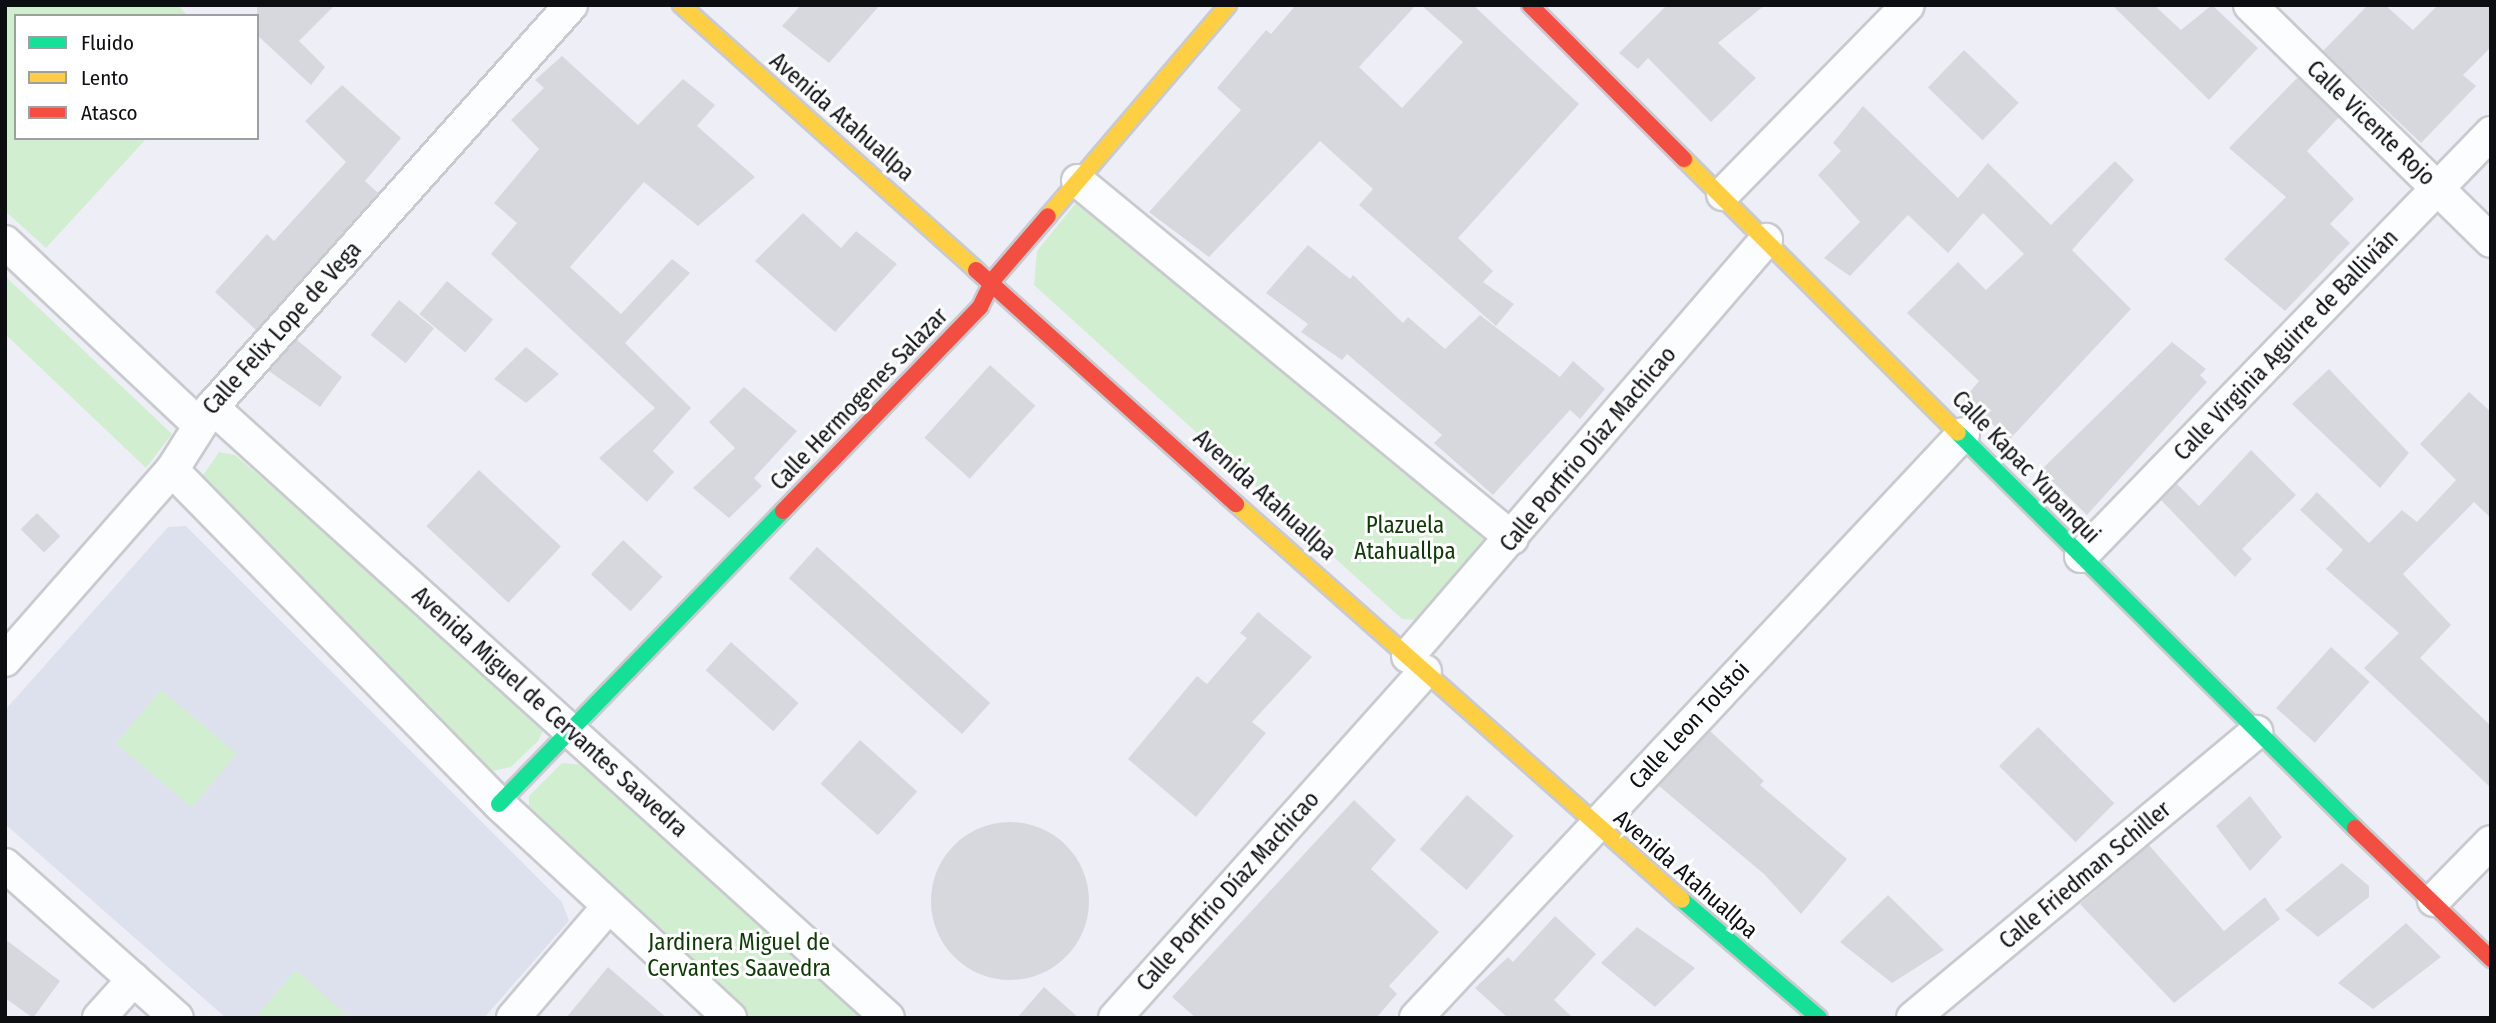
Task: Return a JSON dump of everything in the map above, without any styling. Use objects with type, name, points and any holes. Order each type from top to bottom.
[{"type":"street","name":"Calle Felix Lope de Vega","points":[[5,660],[172,470],[205,415],[571,5]]},
{"type":"street","name":"Avenida Atahuallpa","points":[[681,5],[992,280],[1594,825],[1819,1018]]},
{"type":"street","name":"Calle Hermogenes Salazar","points":[[499,804],[980,307],[992,280],[1228,5]]},
{"type":"street","name":"Calle Kapac Yupanqui","points":[[1530,5],[1963,434],[2256,732],[2434,900],[2491,958]]},
{"type":"street","points":[[1723,194],[1908,5]]},
{"type":"street","name":"Calle Vicente Rojo","points":[[2250,5],[2491,242]]},
{"type":"street","name":"Calle Virginia Aguirre de Ballivián","points":[[2081,556],[2491,133]]},
{"type":"street","points":[[1078,181],[1512,538]]},
{"type":"street","name":"Calle Porfirio Díaz Machicao","points":[[1115,1018],[1417,664],[1512,538],[1766,240]]},
{"type":"street","name":"Avenida Miguel de Cervantes Saavedra","points":[[5,242],[570,728],[888,1018]]},
{"type":"street","name":"Calle Leon Tolstoi","points":[[1416,1018],[1963,434]]},
{"type":"street","points":[[172,470],[499,804],[730,1018]]},
{"type":"street","name":"Calle Friedman Schiller","points":[[1913,1018],[2256,732]]},
{"type":"street","points":[[2434,900],[2491,842]]},
{"type":"street","points":[[5,865],[177,1018]]},
{"type":"street","points":[[513,1018],[608,907]]},
{"type":"street","points":[[99,1018],[134,979]]},
{"type":"shaded area","points":[[186,526],[562,902],[569,921],[484,1018],[226,1018],[5,824],[5,710],[168,527]]},
{"type":"green space","points":[[5,5],[178,5],[186,14],[14,14],[14,140],[145,140],[46,248],[5,211]]},
{"type":"green space","name":"Plazuela Atahuallpa","points":[[1083,194],[1497,535],[1421,620],[1402,619],[1034,285],[1037,251]]},
{"type":"green space","points":[[5,276],[172,434],[146,468],[5,334]]},
{"type":"green space","points":[[219,452],[235,455],[548,720],[538,741],[511,767],[492,771],[251,541],[201,478]]},
{"type":"green space","points":[[161,690],[237,754],[192,807],[116,744]]},
{"type":"green space","name":"Jardinera Miguel de Cervantes Saavedra","points":[[562,763],[587,765],[867,1018],[750,1018],[529,818],[529,796]]},
{"type":"green space","points":[[296,970],[350,1018],[255,1018]]},
{"type":"building","points":[[257,5],[335,5],[299,41],[325,67],[311,85],[259,37]]},
{"type":"building","points":[[801,5],[880,5],[829,63],[782,26]]},
{"type":"building","points":[[1296,5],[1416,5],[1359,67],[1402,108],[1463,42],[1421,5],[1473,5],[1579,104],[1458,238],[1493,271],[1483,282],[1514,304],[1496,326],[1359,205],[1373,189],[1320,141],[1209,257],[1149,212],[1241,110],[1217,88],[1266,30],[1271,34]]},
{"type":"building","points":[[1667,5],[1765,5],[1718,43],[1756,78],[1711,122],[1648,58],[1638,69],[1619,53]]},
{"type":"building","points":[[2112,5],[2154,5],[2181,30],[2212,5],[2258,48],[2209,100]]},
{"type":"building","points":[[2368,5],[2385,5],[2413,30],[2438,5],[2491,5],[2491,47],[2463,75],[2476,86],[2421,143],[2323,51]]},
{"type":"building","points":[[1964,50],[2019,103],[1983,140],[1928,87]]},
{"type":"building","points":[[562,56],[638,125],[683,79],[715,105],[697,126],[755,177],[698,226],[644,182],[570,267],[621,314],[672,259],[690,273],[625,343],[691,408],[653,451],[674,472],[647,502],[599,458],[655,408],[491,254],[517,223],[494,203],[539,149],[511,120],[544,88],[535,80]]},
{"type":"building","points":[[2298,77],[2339,117],[2307,151],[2354,199],[2330,224],[2350,243],[2285,311],[2224,259],[2286,197],[2229,148]]},
{"type":"building","points":[[342,85],[401,138],[365,181],[378,193],[256,330],[215,292],[267,234],[274,241],[346,162],[305,121]]},
{"type":"building","points":[[1863,106],[1958,198],[1988,163],[2051,225],[2115,161],[2134,180],[2072,250],[2131,309],[2010,439],[1963,400],[1979,381],[1907,313],[1958,262],[1986,290],[2024,254],[1983,213],[1948,253],[1908,215],[1850,276],[1824,258],[1860,222],[1818,175],[1841,151],[1833,143]]},
{"type":"building","points":[[803,213],[841,248],[856,231],[897,264],[835,332],[755,261]]},
{"type":"building","points":[[1308,245],[1350,279],[1353,275],[1403,323],[1408,317],[1445,349],[1480,315],[1560,377],[1573,361],[1605,389],[1580,419],[1570,410],[1493,495],[1434,443],[1442,435],[1347,354],[1342,360],[1301,332],[1308,324],[1266,293]]},
{"type":"building","points":[[447,281],[493,320],[465,353],[419,314]]},
{"type":"building","points":[[399,300],[434,328],[406,363],[371,335]]},
{"type":"building","points":[[297,340],[342,377],[320,407],[269,371]]},
{"type":"building","points":[[2172,342],[2206,369],[2200,375],[2207,382],[2087,515],[2041,470]]},
{"type":"building","points":[[526,347],[559,374],[526,403],[494,379]]},
{"type":"building","points":[[990,365],[1035,406],[970,479],[924,438]]},
{"type":"building","points":[[2329,369],[2409,453],[2380,488],[2292,404]]},
{"type":"building","points":[[744,387],[797,431],[754,478],[762,486],[729,518],[693,488],[735,448],[709,422]]},
{"type":"building","points":[[2469,392],[2491,412],[2491,518],[2474,502],[2403,574],[2451,625],[2420,658],[2491,726],[2491,788],[2364,668],[2399,633],[2326,569],[2343,550],[2300,510],[2317,492],[2369,543],[2402,510],[2417,522],[2456,480],[2420,444]]},
{"type":"building","points":[[2251,450],[2296,495],[2242,549],[2252,559],[2235,577],[2161,500],[2177,484],[2199,506]]},
{"type":"building","points":[[479,470],[561,546],[508,603],[426,526]]},
{"type":"building","points":[[37,513],[60,536],[44,553],[21,529]]},
{"type":"building","points":[[623,540],[662,577],[630,611],[591,574]]},
{"type":"building","points":[[817,547],[990,703],[962,734],[789,578]]},
{"type":"building","points":[[1258,612],[1312,657],[1252,722],[1266,733],[1196,817],[1128,759],[1197,676],[1207,684],[1247,638],[1240,633]]},
{"type":"building","points":[[731,642],[799,703],[773,731],[706,670]]},
{"type":"building","points":[[2331,647],[2370,682],[2315,743],[2276,708]]},
{"type":"building","points":[[2038,727],[2114,803],[2075,842],[1999,766]]},
{"type":"building","points":[[1710,731],[1764,781],[1760,785],[1847,859],[1801,914],[1764,874],[1659,786]]},
{"type":"building","points":[[860,740],[917,792],[878,835],[821,784]]},
{"type":"building","points":[[1467,795],[1514,836],[1467,890],[1420,849]]},
{"type":"building","points":[[2250,796],[2282,837],[2250,871],[2216,826]]},
{"type":"building","points":[[1354,800],[1396,840],[1371,869],[1439,932],[1389,986],[1397,994],[1376,1018],[1196,1018],[1172,997]]},
{"type":"building","points":[[1010,822],[1040,828],[1066,845],[1083,871],[1089,901],[1083,931],[1066,957],[1040,974],[1010,980],[980,974],[954,957],[937,931],[931,901],[937,871],[954,845],[980,828]]},
{"type":"building","points":[[2149,845],[2224,931],[2265,897],[2280,919],[2174,1003],[2080,904]]},
{"type":"building","points":[[2342,863],[2369,886],[2369,897],[2318,937],[2285,910]]},
{"type":"building","points":[[1888,895],[1944,950],[1892,983],[1840,942]]},
{"type":"building","points":[[1555,916],[1596,954],[1554,1000],[1573,1018],[1508,1018],[1475,988],[1508,957],[1513,962]]},
{"type":"building","points":[[2406,923],[2441,957],[2373,1009],[2338,983]]},
{"type":"building","points":[[1637,927],[1695,968],[1655,1007],[1601,963]]},
{"type":"building","points":[[5,939],[60,981],[33,1018],[5,998]]},
{"type":"building","points":[[608,967],[667,1018],[566,1018]]},
{"type":"building","points":[[1044,987],[1079,1018],[1017,1018]]},
{"type":"traffic: fast","points":[[1958,433],[2355,828]]},
{"type":"traffic: fast","points":[[499,804],[783,511]]},
{"type":"traffic: fast","points":[[1682,900],[1819,1018]]},
{"type":"traffic: slow","points":[[681,5],[976,270]]},
{"type":"traffic: slow","points":[[1048,216],[1228,5]]},
{"type":"traffic: slow","points":[[1684,159],[1958,433]]},
{"type":"traffic: slow","points":[[1236,504],[1682,900]]},
{"type":"traffic: jam","points":[[1530,5],[1684,159]]},
{"type":"traffic: jam","points":[[783,511],[980,307],[993,280],[1048,216]]},
{"type":"traffic: jam","points":[[976,270],[1236,504]]},
{"type":"traffic: jam","points":[[2355,828],[2491,959]]}]
